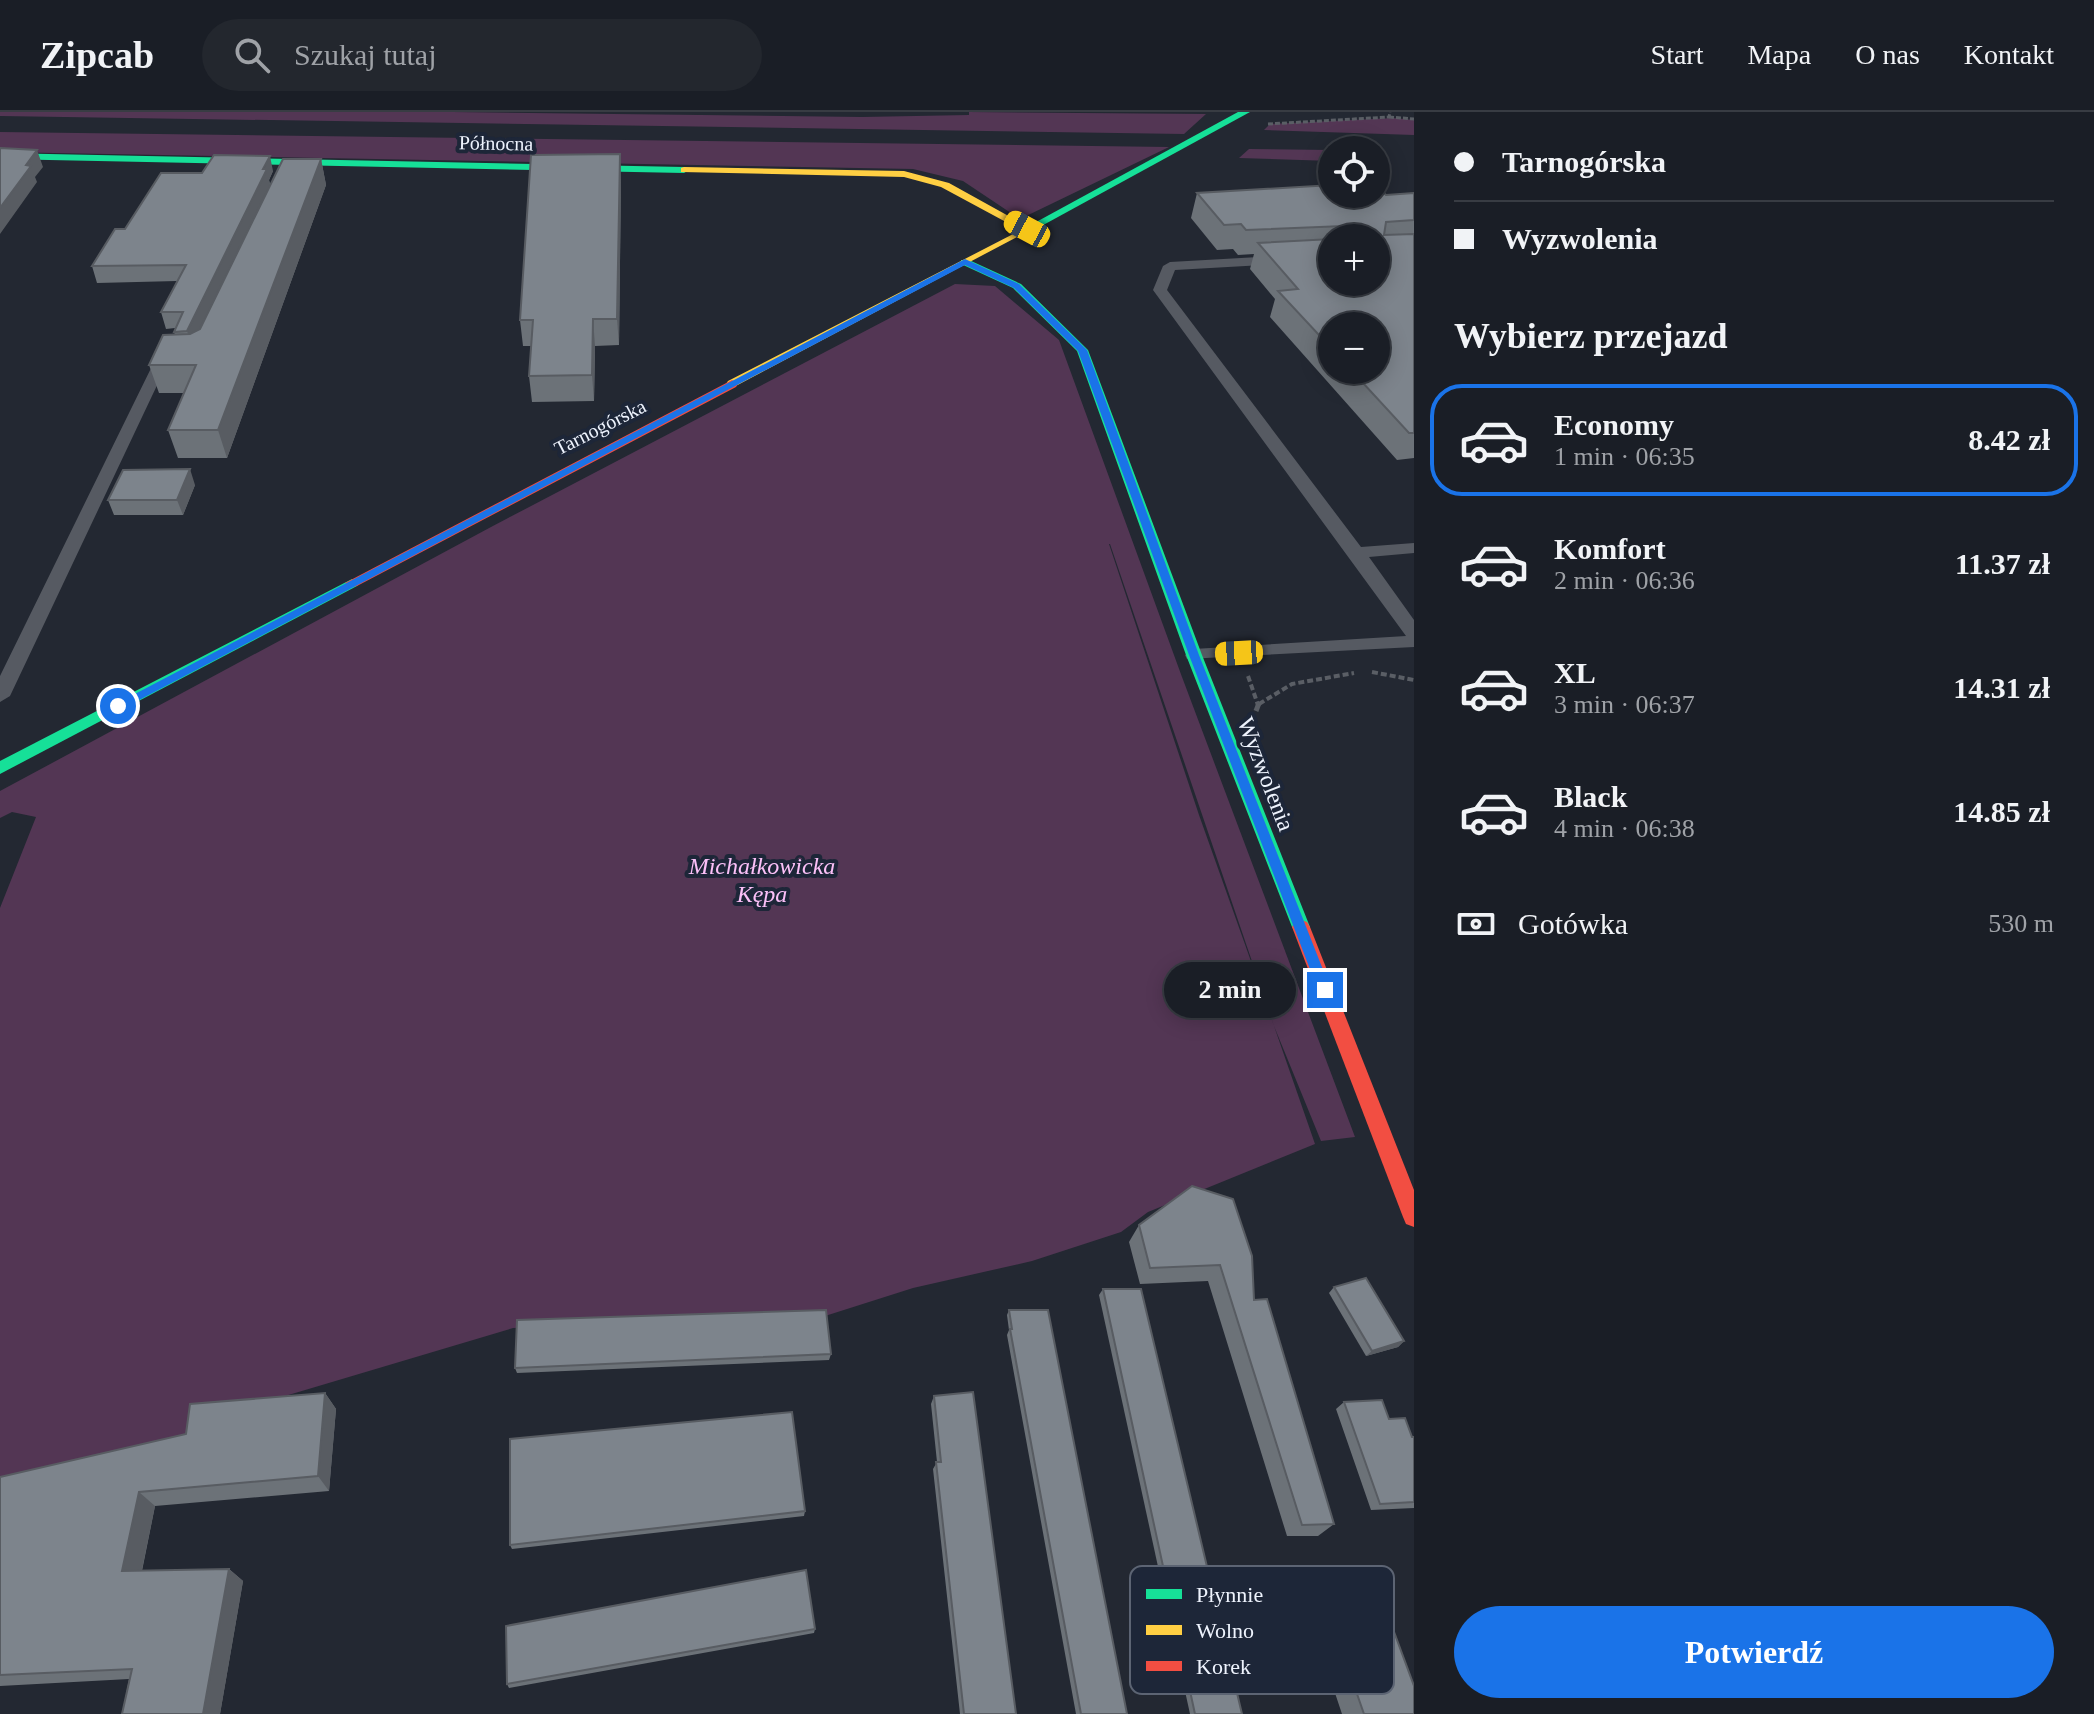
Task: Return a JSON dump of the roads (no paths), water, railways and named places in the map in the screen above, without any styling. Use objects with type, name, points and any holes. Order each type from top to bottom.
[{"type":"street","name":"Tarnogórska","points":[[2,761],[965,262],[1223,119],[1245,112]]},
{"type":"street","name":"Północna","points":[[0,156],[288,167],[904,174],[945,185],[1027,229]]},
{"type":"street","name":"Wyzwolenia","points":[[965,262],[1017,286],[1082,350],[1194,655],[1414,1217]]},
{"type":"lane","points":[[1318,258],[1170,266],[1160,290],[1265,434],[1358,553],[1414,633]]},
{"type":"lane","points":[[0,696],[164,356],[187,355]]},
{"type":"lane","points":[[1358,553],[1414,548]]},
{"type":"lane","points":[[1194,655],[1414,641]]},
{"type":"park label","name":"Michałkowicka Kępa","points":[[762,880]]}]
